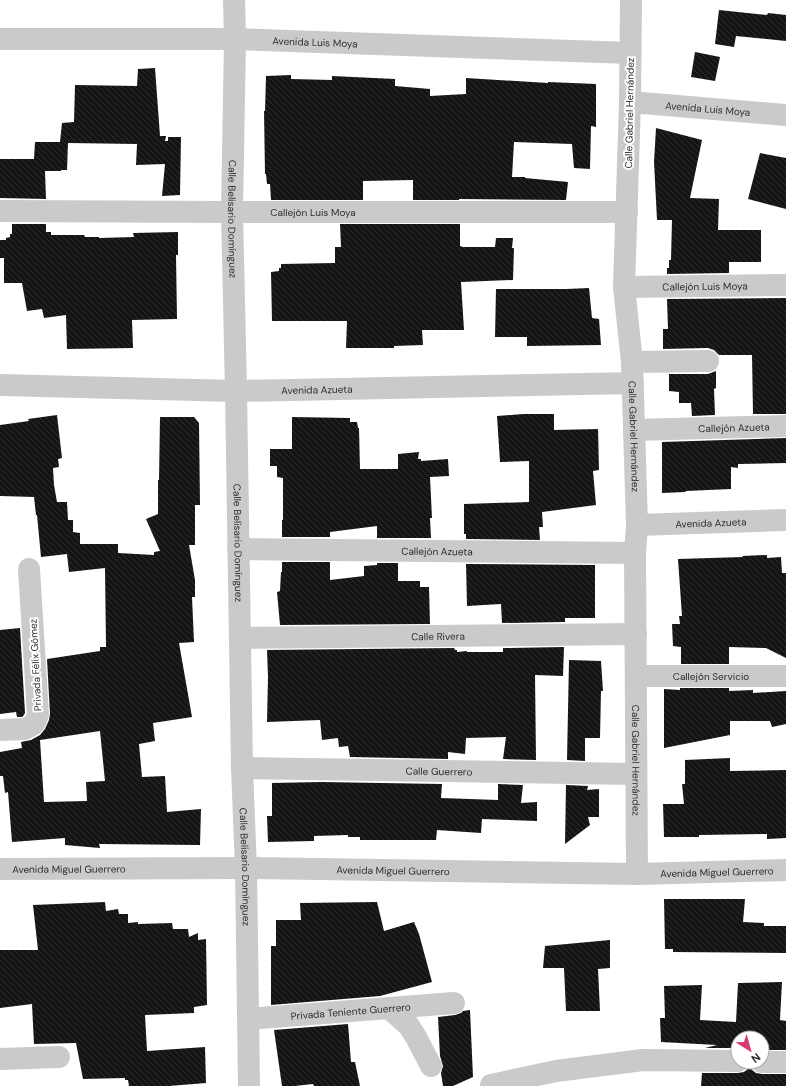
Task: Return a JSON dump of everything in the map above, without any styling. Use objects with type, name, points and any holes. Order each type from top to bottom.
[{"type":"street","name":"Calle Belisario Domínguez","points":[[234,0],[235,39],[232,212],[242,768],[246,868],[249,1086]]},
{"type":"street","name":"Calle Gabriel Hernández","points":[[631,0],[630,102],[624,287],[633,372],[637,525],[635,553],[637,874]]},
{"type":"street","name":"Avenida Luis Moya","points":[[0,39],[235,39],[630,54]]},
{"type":"street","name":"Avenida Luis Moya","points":[[630,102],[786,115]]},
{"type":"street","name":"Callejón Luis Moya","points":[[0,211],[627,212]]},
{"type":"street","name":"Callejón Luis Moya","points":[[624,287],[786,285]]},
{"type":"street","name":"Avenida Azueta","points":[[0,385],[236,391],[633,372],[708,361]]},
{"type":"street","name":"Callejón Azueta","points":[[634,430],[786,426]]},
{"type":"street","name":"Avenida Azueta","points":[[637,525],[786,520]]},
{"type":"street","name":"Callejón Azueta","points":[[238,549],[635,553]]},
{"type":"street","name":"Privada Félix Gómez","points":[[0,730],[25,730],[34,724],[38,715],[29,570]]},
{"type":"street","name":"Calle Rivera","points":[[240,638],[636,634]]},
{"type":"street","name":"Callejón Servicio","points":[[636,676],[786,676]]},
{"type":"street","name":"Calle Guerrero","points":[[242,768],[636,774]]},
{"type":"street","name":"Avenida Miguel Guerrero","points":[[0,869],[246,868],[637,874],[786,870]]},
{"type":"street","name":"Privada Teniente Guerrero","points":[[248,1019],[454,1003]]},
{"type":"street","points":[[389,1008],[409,1026],[431,1066]]},
{"type":"street","points":[[0,1059],[60,1057]]},
{"type":"street","points":[[491,1085],[556,1071],[643,1060],[730,1061]]},
{"type":"street","points":[[770,1062],[786,1062]]},
{"type":"building","points":[[719,10],[767,15],[768,13],[786,15],[786,41],[736,36],[734,47],[715,44]]},
{"type":"building","points":[[695,52],[720,57],[715,81],[691,77]]},
{"type":"building","points":[[155,68],[160,136],[166,136],[165,141],[168,141],[168,137],[181,137],[180,195],[162,196],[165,164],[136,165],[137,144],[68,143],[67,170],[45,171],[46,199],[0,198],[0,159],[34,159],[35,142],[60,142],[62,123],[74,122],[75,85],[137,86],[138,69]]},
{"type":"building","points":[[291,75],[291,79],[332,80],[332,76],[395,79],[395,86],[430,89],[430,96],[466,94],[466,78],[548,83],[596,84],[596,127],[591,126],[590,169],[574,168],[572,144],[514,142],[512,177],[568,182],[566,200],[413,200],[413,180],[363,181],[363,200],[271,200],[270,184],[267,184],[265,174],[264,111],[266,76]]},
{"type":"building","points":[[656,128],[702,140],[690,198],[719,199],[718,230],[761,230],[761,262],[729,262],[729,273],[667,274],[669,260],[671,260],[672,220],[657,220],[654,162]]},
{"type":"building","points":[[760,153],[786,158],[786,209],[748,199]]},
{"type":"building","points":[[12,224],[46,224],[46,232],[51,232],[51,235],[84,235],[85,237],[99,238],[134,237],[133,233],[178,232],[178,255],[176,255],[177,319],[132,320],[133,348],[67,349],[66,315],[44,318],[42,309],[27,311],[22,283],[4,283],[4,258],[0,258],[0,240],[6,240],[6,238],[10,237],[10,234],[12,234]]},
{"type":"building","points":[[340,224],[460,224],[460,246],[463,247],[495,247],[496,238],[513,238],[513,280],[461,282],[464,330],[422,330],[423,345],[394,346],[394,348],[346,348],[347,321],[272,321],[271,272],[279,271],[281,264],[335,263],[335,247],[341,247]]},
{"type":"building","points":[[589,288],[592,318],[599,319],[601,345],[527,346],[527,337],[495,337],[496,289]]},
{"type":"building","points":[[786,298],[786,414],[753,414],[752,355],[719,355],[714,350],[708,348],[663,349],[663,329],[668,329],[667,299]]},
{"type":"building","points":[[716,371],[716,388],[714,389],[715,415],[692,416],[691,403],[679,403],[679,392],[669,391],[669,374],[708,374]]},
{"type":"building","points":[[554,414],[554,430],[598,429],[599,470],[593,471],[596,505],[542,512],[543,527],[539,527],[540,540],[466,539],[466,534],[464,534],[464,504],[529,502],[529,461],[500,462],[497,416]]},
{"type":"building","points":[[57,415],[62,458],[58,459],[59,467],[53,468],[57,502],[67,502],[68,520],[73,520],[73,532],[80,533],[80,544],[118,544],[118,553],[154,555],[154,552],[160,551],[146,519],[158,514],[160,417],[194,417],[199,423],[200,505],[195,505],[195,545],[189,545],[195,580],[195,597],[192,597],[194,642],[179,643],[192,717],[153,723],[155,741],[139,744],[142,777],[165,776],[167,812],[201,809],[200,845],[99,844],[100,848],[65,845],[65,838],[12,842],[8,792],[5,793],[3,776],[0,776],[0,752],[22,748],[21,742],[31,740],[40,735],[45,729],[50,714],[47,659],[100,651],[100,647],[106,647],[105,568],[69,572],[67,554],[41,557],[34,497],[0,496],[0,425],[29,421],[28,419]],"holes":[[[100,731],[105,781],[86,782],[87,801],[44,802],[40,740]]]},
{"type":"building","points":[[292,417],[350,418],[350,422],[357,422],[359,428],[360,469],[398,469],[398,454],[419,452],[418,459],[421,459],[421,461],[448,459],[449,476],[430,477],[432,518],[430,518],[431,538],[377,538],[377,526],[330,532],[330,537],[282,537],[283,478],[277,477],[277,466],[270,466],[270,449],[292,449]]},
{"type":"building","points":[[786,438],[786,463],[738,464],[738,468],[731,467],[731,489],[662,493],[662,442]]},
{"type":"building","points":[[767,555],[767,558],[781,557],[782,573],[786,573],[786,658],[766,648],[729,647],[729,664],[681,664],[681,647],[673,646],[672,624],[680,624],[679,616],[682,616],[678,559]]},
{"type":"building","points":[[282,562],[330,562],[330,580],[364,576],[364,566],[377,565],[377,563],[398,563],[398,581],[420,581],[420,587],[429,587],[430,624],[280,625],[277,592],[280,591]]},
{"type":"building","points":[[466,564],[595,565],[595,618],[565,618],[565,622],[502,623],[501,604],[467,606]]},
{"type":"building","points":[[20,628],[25,713],[22,717],[17,717],[16,712],[0,714],[0,630]]},
{"type":"building","points":[[564,647],[563,676],[535,675],[536,760],[503,759],[506,737],[466,738],[465,754],[448,752],[448,759],[350,757],[348,746],[339,747],[338,738],[322,740],[320,720],[267,722],[267,650],[454,648],[457,652],[503,652],[503,648]]},
{"type":"building","points":[[569,660],[601,661],[603,691],[601,691],[600,738],[585,738],[585,761],[567,760]]},
{"type":"building","points":[[680,688],[729,688],[729,691],[753,690],[753,693],[786,691],[786,724],[772,727],[770,721],[730,721],[730,735],[664,748],[664,689],[680,690]]},
{"type":"building","points":[[730,758],[730,771],[786,770],[786,838],[767,839],[767,834],[664,837],[663,804],[684,804],[682,784],[685,784],[685,760]]},
{"type":"building","points":[[321,782],[442,784],[441,798],[498,800],[498,784],[523,785],[521,803],[537,802],[537,821],[482,819],[481,833],[437,830],[436,840],[360,840],[360,837],[348,837],[348,835],[314,836],[314,841],[268,842],[267,816],[272,816],[272,783]]},
{"type":"building","points":[[566,785],[588,786],[587,790],[599,789],[599,817],[588,817],[590,825],[565,844]]},
{"type":"building","points":[[664,899],[745,899],[743,922],[764,923],[764,926],[786,926],[786,953],[673,952],[673,949],[665,949]]},
{"type":"building","points":[[105,902],[106,911],[118,909],[119,914],[128,914],[128,923],[172,923],[173,929],[188,929],[189,937],[198,933],[198,940],[206,939],[207,1005],[194,1007],[194,1013],[145,1015],[147,1051],[205,1047],[206,1083],[169,1086],[129,1086],[128,1080],[125,1080],[125,1078],[83,1079],[76,1043],[34,1044],[32,1004],[0,1008],[0,950],[38,950],[33,905]]},
{"type":"building","points":[[377,902],[384,931],[414,922],[419,934],[432,982],[380,996],[271,1005],[271,946],[276,946],[276,920],[301,920],[300,903]]},
{"type":"building","points":[[610,940],[610,968],[598,969],[600,1011],[566,1011],[564,968],[543,968],[545,946]]},
{"type":"building","points":[[782,982],[780,1020],[786,1021],[786,1050],[770,1050],[770,1030],[730,1030],[730,1048],[705,1048],[717,1045],[661,1042],[660,1018],[665,1018],[664,986],[702,985],[700,1020],[736,1022],[738,983]]},
{"type":"building","points":[[470,1010],[473,1077],[453,1086],[443,1086],[441,1073],[443,1066],[440,1056],[438,1017],[455,1015],[463,1011]]},
{"type":"building","points":[[348,1024],[351,1062],[355,1062],[360,1086],[314,1086],[313,1084],[282,1086],[274,1030]]},
{"type":"building","points":[[746,1070],[752,1070],[756,1073],[762,1074],[786,1074],[786,1086],[701,1086],[702,1073],[744,1072]]}]
